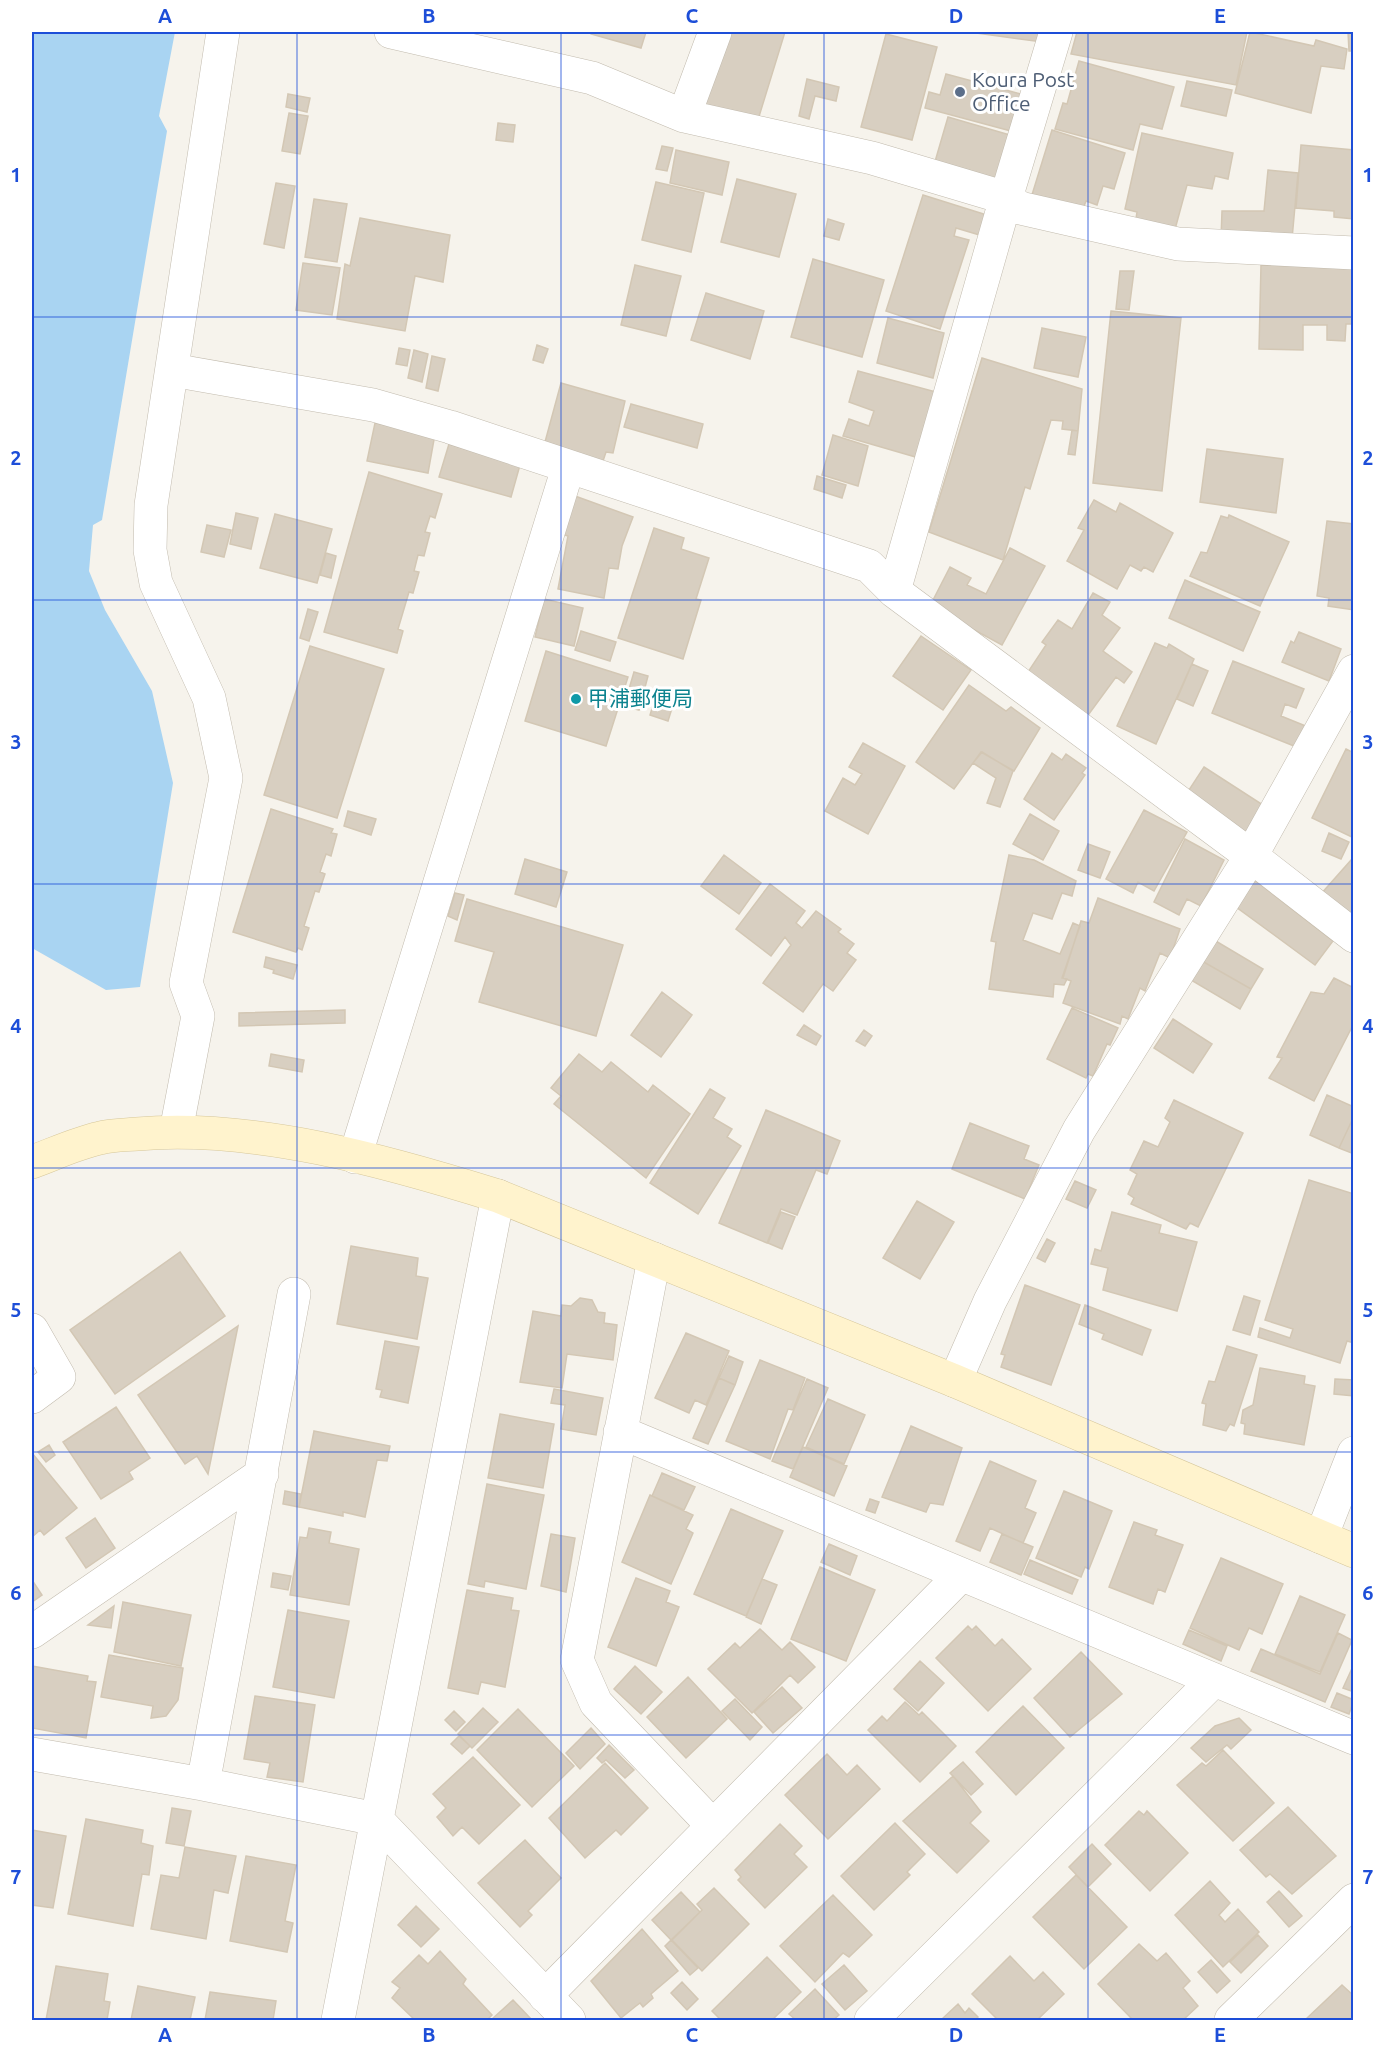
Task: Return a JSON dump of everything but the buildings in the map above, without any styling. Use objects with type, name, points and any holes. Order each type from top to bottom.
[{"type":"street","points":[[176,1131],[198,1016],[186,983],[226,778],[209,698],[156,583],[150,550],[151,505],[223,32]]},
{"type":"street","points":[[391,32],[592,78],[684,116],[872,158],[1006,198],[1020,208],[1178,244],[1353,253]]},
{"type":"street","points":[[684,116],[715,32]]},
{"type":"street","points":[[894,591],[1006,198],[1056,32]]},
{"type":"street","points":[[172,370],[373,405],[450,427],[869,566],[894,591],[1251,856],[1353,936]]},
{"type":"street","points":[[355,1157],[568,468]]},
{"type":"street","points":[[955,1381],[990,1300],[1079,1130],[1251,856],[1353,671]]},
{"type":"street","points":[[32,1162],[100,1138],[176,1131],[227,1133],[355,1157],[498,1196],[955,1381],[1353,1551]]},
{"type":"street","points":[[338,2020],[498,1196]]},
{"type":"street","points":[[654,1259],[577,1660],[596,1703],[713,1826]]},
{"type":"street","points":[[203,1784],[294,1294]]},
{"type":"street","points":[[32,1330],[59,1377],[32,1397]]},
{"type":"street","points":[[620,1432],[1353,1738]]},
{"type":"street","points":[[1321,1537],[1353,1453]]},
{"type":"street","points":[[32,1632],[262,1474]]},
{"type":"street","points":[[545,1996],[961,1575]]},
{"type":"street","points":[[871,2020],[1214,1680]]},
{"type":"street","points":[[32,1754],[203,1784],[376,1819],[569,2020]]},
{"type":"street","points":[[1231,2020],[1353,1900]]},
{"type":"water","points":[[32,32],[175,32],[159,116],[167,131],[102,520],[93,525],[89,571],[105,610],[152,691],[173,783],[140,987],[106,990],[32,948]]},
{"type":"place","name":"Koura Post Office","points":[[960,92]]},
{"type":"place","name":"甲浦郵便局","points":[[576,699]]}]
